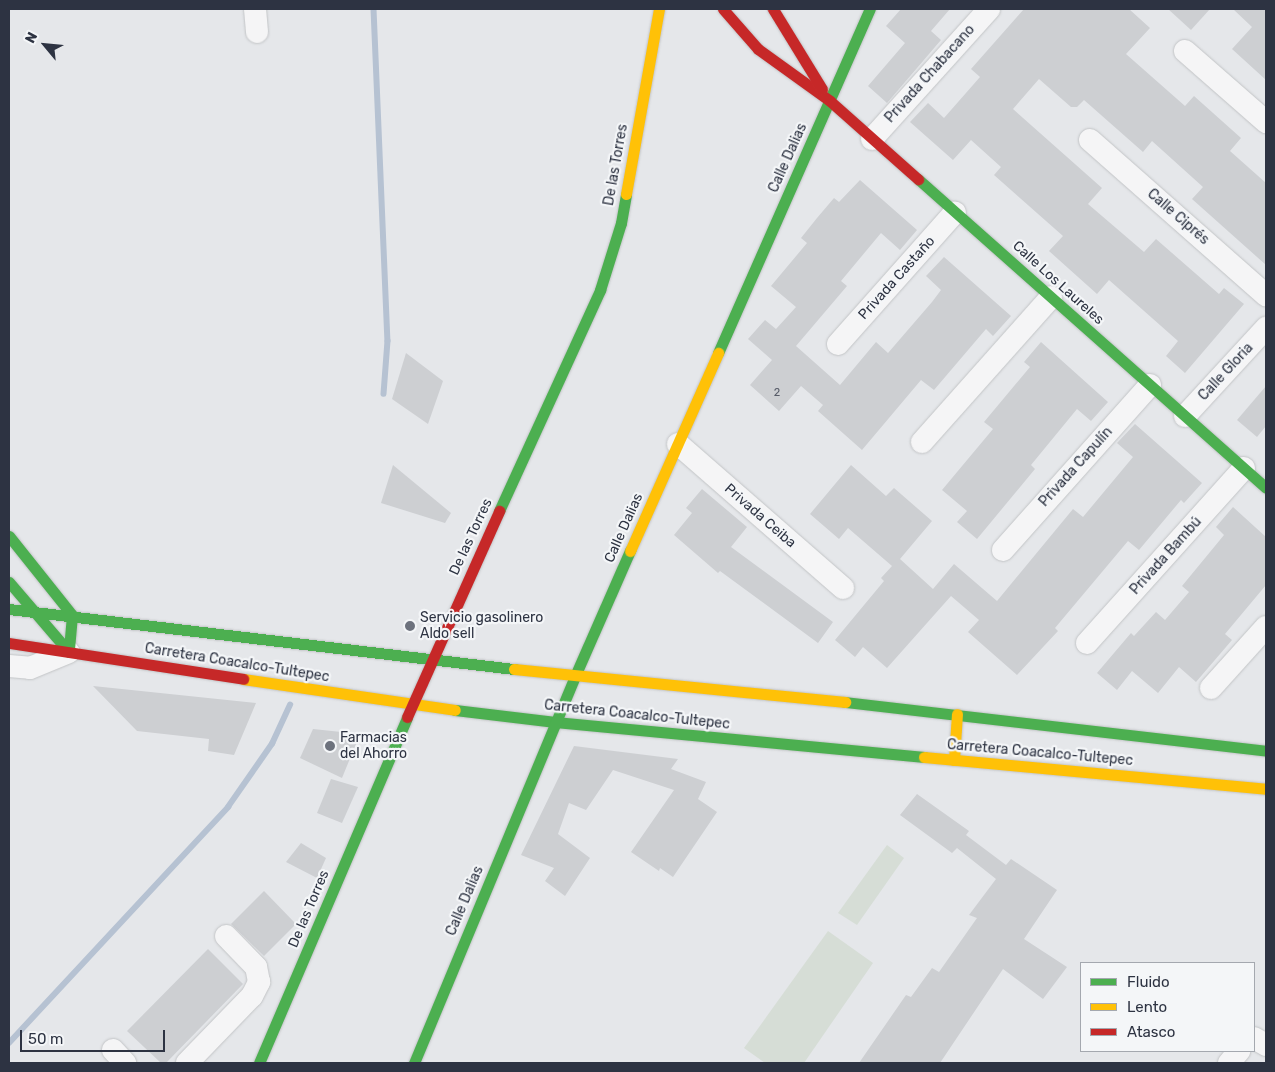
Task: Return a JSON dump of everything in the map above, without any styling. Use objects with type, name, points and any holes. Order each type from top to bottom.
[{"type":"main road","name":"De las Torres","points":[[259,1063],[432,659],[600,290],[621,223],[659,9]]},
{"type":"main road","points":[[724,9],[758,49],[830,101]]},
{"type":"main road","points":[[773,9],[830,101]]},
{"type":"main road","name":"Calle Dalias","points":[[414,1063],[555,722],[870,9]]},
{"type":"main road","name":"Calle Los Laureles","points":[[830,101],[1266,488]]},
{"type":"main road","points":[[9,536],[72,615],[69,652]]},
{"type":"main road","points":[[9,582],[69,652]]},
{"type":"main road","name":"Carretera Coacalco-Tultepec","points":[[9,609],[575,676],[813,698],[1266,751]]},
{"type":"main road","name":"Carretera Coacalco-Tultepec","points":[[9,643],[412,705],[555,722],[1266,789]]},
{"type":"main road","points":[[954,760],[957,714]]},
{"type":"main road","points":[[1237,748],[1266,742]]},
{"type":"street","points":[[255,9],[257,32]]},
{"type":"street","name":"Privada Chabacano","points":[[872,139],[989,9]]},
{"type":"street","points":[[1185,51],[1266,122]]},
{"type":"street","name":"Calle Ciprés","points":[[1090,140],[1266,295]]},
{"type":"street","name":"Privada Castaño","points":[[838,344],[955,212]]},
{"type":"street","points":[[922,442],[1051,297]]},
{"type":"street","name":"Calle Gloria","points":[[1185,416],[1266,328]]},
{"type":"street","name":"Privada Capulín","points":[[1003,550],[1150,385]]},
{"type":"street","name":"Privada Ceiba","points":[[678,444],[843,588]]},
{"type":"street","name":"Privada Bambú","points":[[1087,643],[1244,468]]},
{"type":"street","points":[[1211,688],[1266,627]]},
{"type":"street","points":[[9,666],[30,668],[69,652]]},
{"type":"street","points":[[187,1063],[252,996],[259,982],[256,967],[226,936]]},
{"type":"street","points":[[1255,1039],[1266,1045]]},
{"type":"street","points":[[1229,1063],[1238,1052]]},
{"type":"shaded area","points":[[887,845],[904,858],[857,925],[838,913]]},
{"type":"shaded area","points":[[828,931],[873,963],[804,1063],[765,1063],[744,1048]]},
{"type":"building","points":[[901,9],[950,9],[931,31],[941,40],[887,103],[868,86],[905,43],[886,26]]},
{"type":"building","points":[[1024,9],[1129,9],[1150,28],[1126,54],[1185,106],[1194,96],[1241,138],[1230,151],[1266,183],[1266,265],[1192,199],[1203,187],[1152,141],[1143,152],[1084,100],[1077,107],[1071,107],[1039,79],[1013,109],[1102,188],[1088,204],[1144,252],[1156,239],[1219,294],[1224,288],[1244,304],[1185,373],[1166,356],[1178,341],[1109,280],[1097,294],[1049,251],[1063,236],[994,175],[1001,167],[971,140],[953,160],[910,122],[928,103],[944,118],[980,77],[971,69]]},
{"type":"building","points":[[1168,9],[1210,9],[1191,30]]},
{"type":"building","points":[[1233,9],[1266,9],[1266,80],[1232,49],[1252,27]]},
{"type":"building","points":[[860,180],[917,230],[900,250],[881,233],[841,281],[847,286],[796,346],[840,385],[876,342],[888,353],[932,302],[941,290],[926,276],[944,257],[1011,316],[993,336],[986,329],[934,390],[921,380],[862,450],[818,411],[823,405],[801,386],[779,411],[750,385],[772,360],[748,339],[765,320],[776,329],[796,307],[771,286],[807,243],[801,238],[817,218],[834,198],[839,202]]},
{"type":"building","points":[[1041,342],[1108,402],[1091,421],[1077,409],[1031,465],[1035,469],[977,539],[957,522],[967,511],[942,490],[993,429],[984,422],[1030,367],[1024,362]]},
{"type":"building","points":[[406,353],[443,381],[428,424],[392,399]]},
{"type":"building","points":[[1266,386],[1266,426],[1257,437],[1237,420]]},
{"type":"building","points":[[1135,424],[1202,483],[1184,503],[1181,500],[1139,550],[1128,541],[1055,628],[1058,631],[1017,675],[968,632],[979,620],[951,596],[887,668],[863,647],[855,657],[835,640],[884,581],[881,578],[892,566],[848,528],[839,539],[810,514],[851,465],[886,496],[894,488],[932,521],[900,559],[933,589],[954,564],[997,601],[1073,509],[1083,517],[1133,457],[1117,443]]},
{"type":"building","points":[[393,465],[451,513],[445,523],[381,503]]},
{"type":"building","points":[[702,489],[747,527],[731,547],[833,622],[818,643],[720,571],[718,573],[674,535],[692,513],[686,508]]},
{"type":"building","points":[[1233,507],[1266,537],[1266,585],[1225,634],[1232,640],[1196,682],[1179,667],[1158,693],[1132,671],[1117,690],[1097,673],[1131,633],[1134,636],[1156,612],[1165,620],[1189,592],[1182,586],[1224,535],[1216,527]]},
{"type":"building","points":[[93,686],[256,703],[234,755],[208,751],[209,739],[137,731]]},
{"type":"building","name":"Farmacias del Ahorro","points":[[313,729],[360,734],[342,778],[300,758]]},
{"type":"building","points":[[574,746],[678,759],[671,769],[706,782],[698,799],[717,812],[673,877],[660,868],[659,871],[631,852],[674,790],[613,770],[586,810],[569,803],[558,834],[590,858],[565,896],[545,881],[554,868],[521,855]]},
{"type":"building","points":[[331,779],[358,787],[342,823],[317,813]]},
{"type":"building","points":[[917,794],[969,831],[966,835],[1006,865],[1011,859],[1057,890],[1024,939],[1067,967],[1043,999],[1003,969],[940,1063],[859,1063],[906,995],[911,997],[932,968],[939,972],[977,918],[969,915],[996,879],[957,848],[952,853],[900,815]]},
{"type":"building","points":[[301,843],[326,858],[317,878],[286,862]]},
{"type":"building","points":[[264,891],[296,924],[264,956],[231,924]]},
{"type":"building","points":[[208,949],[243,984],[166,1063],[161,1063],[127,1031]]},
{"type":"waterway","points":[[374,9],[388,341],[384,394]]},
{"type":"waterway","points":[[9,1043],[228,807],[272,744],[290,705]]},
{"type":"traffic: fast","points":[[718,353],[870,9]]},
{"type":"traffic: fast","points":[[918,179],[1266,488]]},
{"type":"traffic: fast","points":[[499,511],[600,290],[621,223],[626,194]]},
{"type":"traffic: fast","points":[[9,536],[72,615],[69,652]]},
{"type":"traffic: fast","points":[[414,1063],[575,676],[630,551]]},
{"type":"traffic: fast","points":[[9,582],[69,652]]},
{"type":"traffic: fast","points":[[9,609],[514,669]]},
{"type":"traffic: fast","points":[[845,702],[1266,751]]},
{"type":"traffic: fast","points":[[455,710],[555,722],[924,757]]},
{"type":"traffic: fast","points":[[259,1063],[407,717]]},
{"type":"traffic: slow","points":[[626,194],[659,9]]},
{"type":"traffic: slow","points":[[630,551],[718,353]]},
{"type":"traffic: slow","points":[[514,669],[845,702]]},
{"type":"traffic: slow","points":[[243,679],[455,710]]},
{"type":"traffic: slow","points":[[954,760],[957,714]]},
{"type":"traffic: slow","points":[[924,757],[1266,789]]},
{"type":"traffic: jam","points":[[723,9],[758,49],[830,101],[918,179]]},
{"type":"traffic: jam","points":[[773,9],[822,89]]},
{"type":"traffic: jam","points":[[407,717],[499,511]]},
{"type":"traffic: jam","points":[[9,643],[243,679]]},
{"type":"place","name":"Servicio gasolinero Aldo sell","points":[[410,626]]},
{"type":"place","name":"Farmacias del Ahorro","points":[[330,746]]}]
